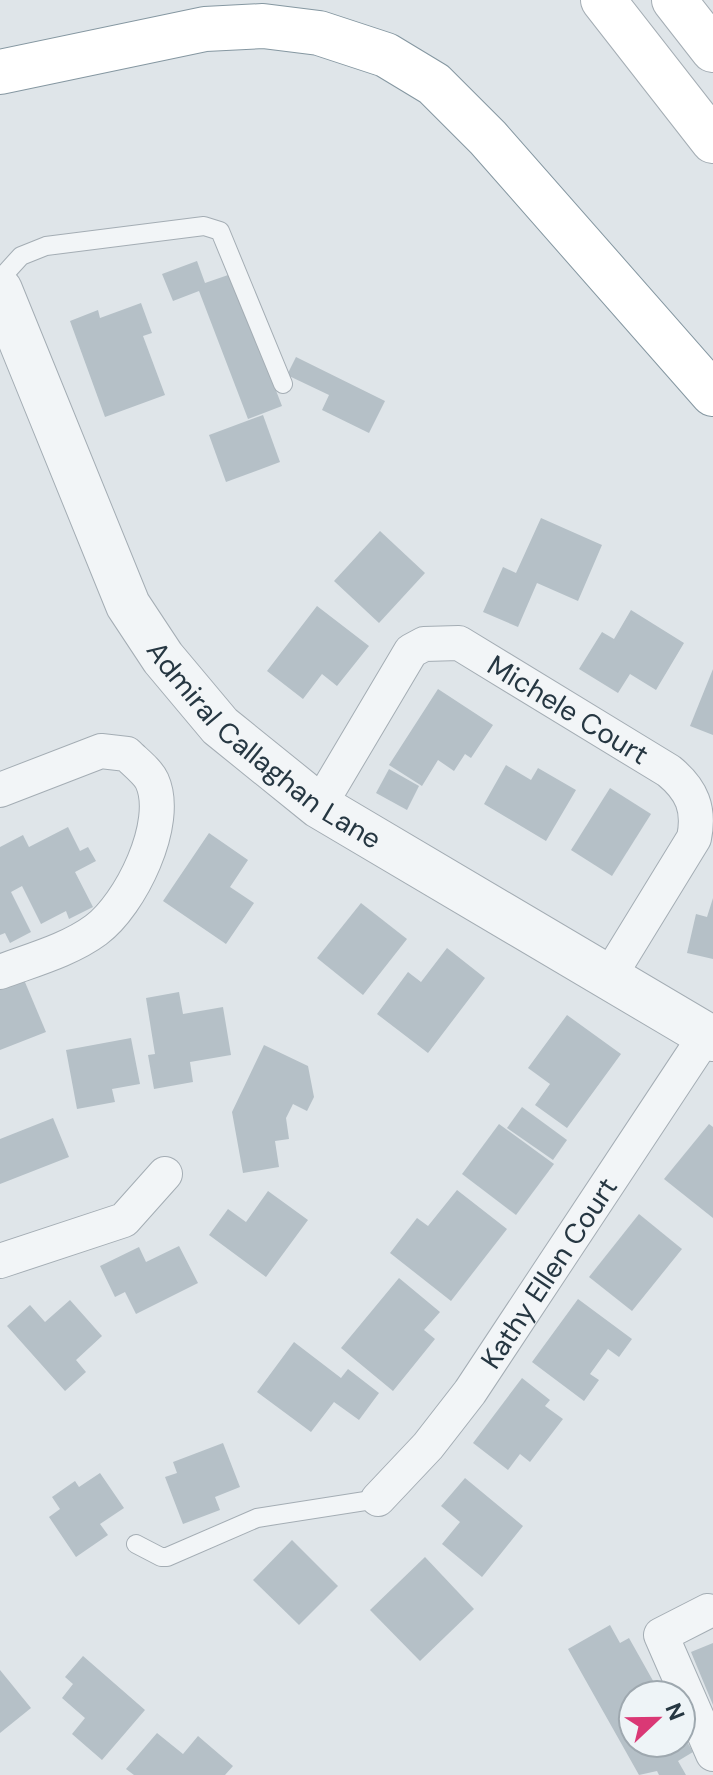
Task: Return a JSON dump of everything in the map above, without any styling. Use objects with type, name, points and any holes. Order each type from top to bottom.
[{"type":"main road","points":[[603,0],[713,141]]},
{"type":"main road","points":[[674,0],[713,50]]},
{"type":"main road","points":[[0,72],[205,29],[249,27],[319,33],[386,55],[434,84],[488,138],[713,394]]},
{"type":"street","name":"Admiral Callaghan Lane","points":[[0,290],[128,605],[163,658],[220,726],[319,806],[610,975],[709,1037]]},
{"type":"street","name":"Michele Court","points":[[319,806],[411,651],[424,644],[459,643],[669,771],[685,784],[695,802],[698,818],[694,838],[610,975]]},
{"type":"street","points":[[0,790],[101,751],[127,754],[152,780],[158,814],[144,860],[125,901],[97,929],[55,951],[0,972]]},
{"type":"street","name":"Kathy Ellen Court","points":[[378,1499],[428,1446],[470,1392],[709,1037]]},
{"type":"street","points":[[0,1261],[124,1220],[165,1174]]},
{"type":"street","points":[[708,1611],[661,1635],[713,1754]]},
{"type":"lane","points":[[0,279],[21,256],[46,246],[204,226],[220,231],[283,384]]},
{"type":"lane","points":[[136,1544],[167,1557],[257,1518],[378,1499]]},
{"type":"building","points":[[197,261],[205,283],[231,274],[282,406],[248,419],[199,291],[173,301],[162,274]]},
{"type":"building","points":[[141,303],[152,333],[143,336],[165,395],[105,417],[70,321],[98,310],[100,318]]},
{"type":"building","points":[[296,357],[385,401],[369,433],[322,410],[329,395],[287,375]]},
{"type":"building","points":[[263,415],[280,462],[226,482],[209,435]]},
{"type":"building","points":[[541,518],[602,545],[578,601],[537,583],[518,627],[483,612],[503,567],[516,573]]},
{"type":"building","points":[[380,531],[425,573],[379,623],[334,581]]},
{"type":"building","points":[[317,606],[369,646],[337,686],[322,674],[303,699],[267,671]]},
{"type":"building","points":[[631,610],[684,643],[656,690],[630,674],[618,693],[579,669],[602,632],[614,639]]},
{"type":"building","points":[[713,669],[713,735],[690,726]]},
{"type":"building","points":[[438,689],[493,725],[471,758],[465,754],[454,771],[438,760],[422,786],[389,765]]},
{"type":"building","points":[[506,765],[531,780],[538,768],[576,790],[546,841],[484,804]]},
{"type":"building","points":[[389,769],[419,786],[407,810],[376,793]]},
{"type":"building","points":[[610,788],[651,814],[612,876],[571,850]]},
{"type":"building","points":[[68,827],[80,851],[88,847],[96,861],[75,872],[93,907],[69,919],[66,911],[41,924],[22,886],[11,892],[31,932],[10,943],[5,933],[0,935],[0,847],[23,835],[29,847]]},
{"type":"building","points":[[209,833],[248,860],[230,887],[254,903],[226,944],[163,901]]},
{"type":"building","points":[[713,898],[713,959],[687,953],[696,914],[707,917]]},
{"type":"building","points":[[361,903],[407,939],[363,995],[317,958]]},
{"type":"building","points":[[447,948],[485,978],[428,1053],[377,1014],[408,972],[421,982]]},
{"type":"building","points":[[22,975],[46,1032],[0,1050],[0,984]]},
{"type":"building","points":[[179,992],[183,1014],[223,1007],[231,1055],[190,1062],[193,1082],[154,1089],[148,1055],[155,1054],[146,998]]},
{"type":"building","points":[[567,1015],[621,1054],[567,1128],[535,1105],[550,1084],[528,1068]]},
{"type":"building","points":[[131,1038],[140,1084],[112,1089],[115,1102],[77,1109],[66,1050]]},
{"type":"building","points":[[264,1045],[308,1066],[314,1097],[307,1111],[293,1104],[286,1118],[289,1139],[275,1141],[279,1167],[243,1173],[232,1112]]},
{"type":"building","points":[[522,1107],[567,1140],[553,1160],[507,1128]]},
{"type":"building","points":[[53,1118],[69,1157],[0,1184],[0,1139]]},
{"type":"building","points":[[499,1124],[554,1164],[516,1215],[462,1174]]},
{"type":"building","points":[[709,1124],[713,1127],[713,1218],[664,1179]]},
{"type":"building","points":[[457,1190],[507,1229],[451,1301],[390,1253],[417,1218],[428,1226]]},
{"type":"building","points":[[268,1191],[308,1220],[266,1277],[209,1235],[228,1209],[246,1222]]},
{"type":"building","points":[[639,1214],[682,1249],[632,1311],[589,1277]]},
{"type":"building","points":[[179,1246],[198,1283],[136,1314],[125,1292],[115,1297],[100,1266],[139,1247],[146,1262]]},
{"type":"building","points":[[399,1278],[440,1312],[424,1330],[435,1339],[393,1391],[341,1348]]},
{"type":"building","points":[[578,1299],[632,1339],[619,1357],[608,1349],[590,1374],[599,1380],[584,1401],[532,1362]]},
{"type":"building","points":[[70,1300],[102,1336],[76,1360],[86,1372],[65,1391],[7,1326],[30,1305],[45,1322]]},
{"type":"building","points":[[294,1342],[341,1378],[348,1369],[379,1393],[359,1420],[334,1402],[311,1432],[257,1392]]},
{"type":"building","points":[[522,1378],[550,1400],[545,1406],[563,1419],[530,1462],[520,1454],[508,1470],[473,1443]]},
{"type":"building","points":[[223,1443],[240,1487],[215,1497],[220,1510],[183,1524],[165,1477],[177,1473],[173,1462]]},
{"type":"building","points":[[100,1473],[124,1508],[100,1524],[108,1535],[76,1557],[49,1517],[60,1509],[52,1497],[75,1481],[79,1487]]},
{"type":"building","points":[[465,1478],[523,1526],[482,1577],[442,1544],[460,1522],[441,1506]]},
{"type":"building","points":[[292,1540],[338,1586],[299,1625],[253,1580]]},
{"type":"building","points":[[425,1557],[474,1609],[420,1661],[370,1610]]},
{"type":"building","points":[[610,1625],[620,1643],[629,1638],[652,1679],[617,1679],[617,1736],[568,1649]]},
{"type":"building","points":[[713,1643],[713,1705],[691,1652]]},
{"type":"building","points":[[83,1656],[145,1710],[102,1760],[72,1734],[85,1718],[62,1698],[73,1684],[65,1677]]},
{"type":"building","points":[[0,1670],[31,1708],[0,1733]]},
{"type":"building","points":[[157,1733],[183,1754],[198,1736],[233,1766],[225,1775],[134,1775],[126,1769]]},
{"type":"building","points":[[630,1759],[681,1759],[678,1761],[686,1775],[659,1775],[657,1771],[639,1775]]}]
